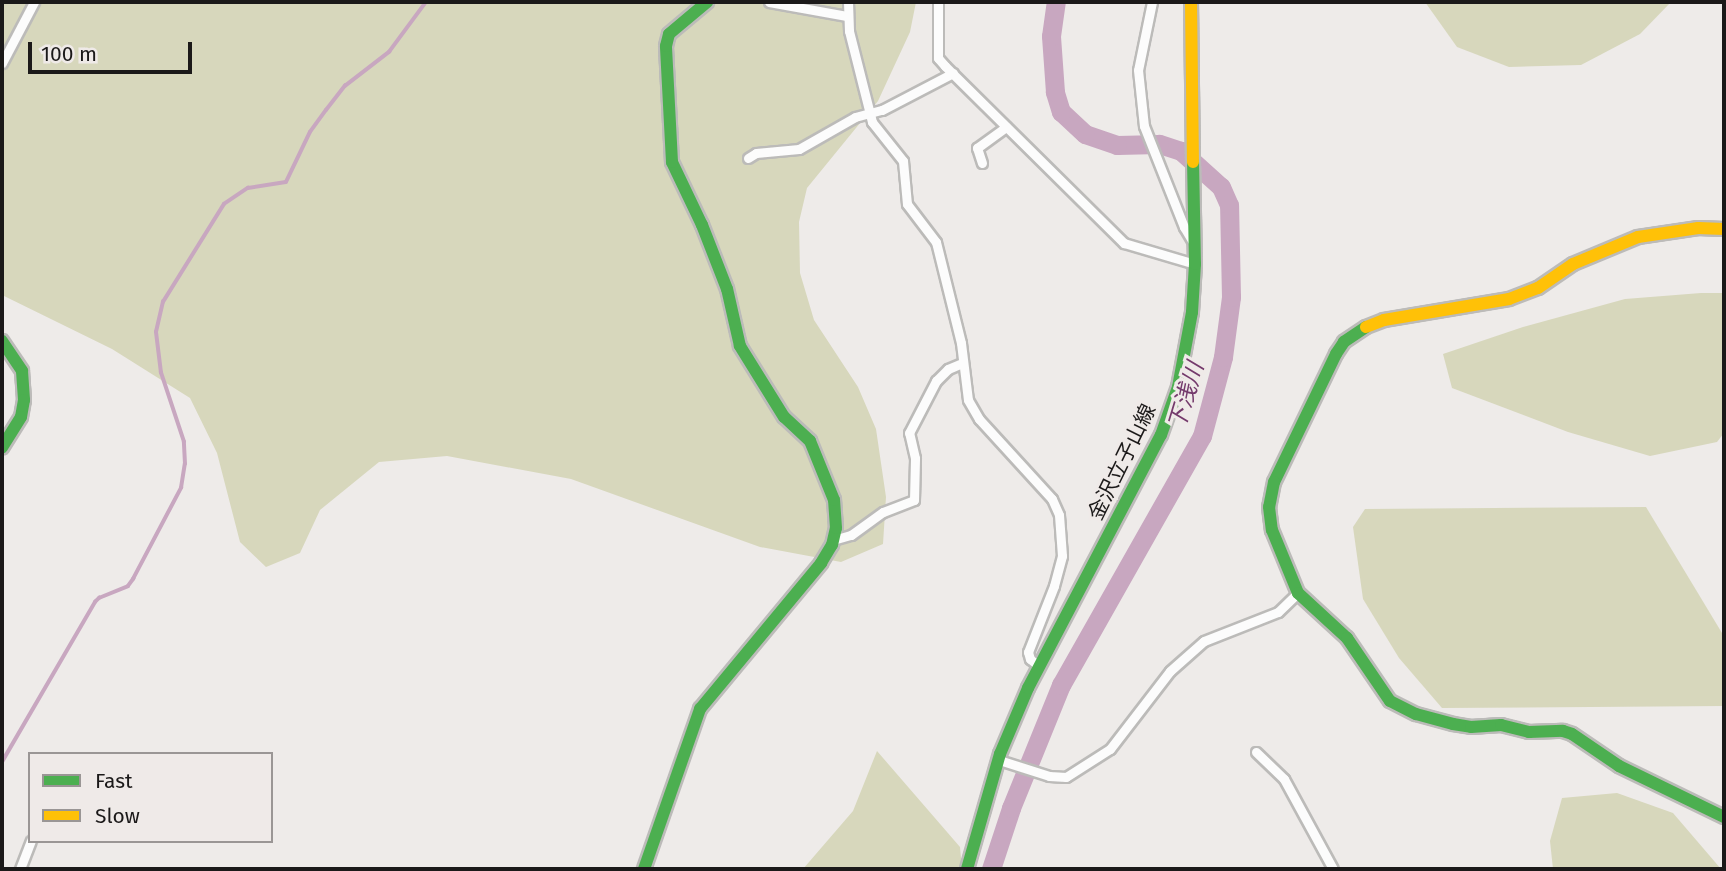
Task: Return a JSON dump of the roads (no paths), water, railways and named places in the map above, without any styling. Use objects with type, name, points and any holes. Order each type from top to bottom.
[{"type":"street","points":[[2,63],[34,2]]},
{"type":"street","points":[[644,869],[700,709],[713,690],[807,582],[833,540],[836,528],[834,500],[825,472],[810,441],[784,417],[740,346],[727,289],[702,225],[672,162],[666,46],[669,34],[707,2]]},
{"type":"street","points":[[769,2],[848,16]]},
{"type":"street","points":[[848,2],[848,16],[872,122],[902,161],[907,204],[936,242],[961,343],[968,400],[978,419],[1052,499],[1059,515],[1062,556],[1054,586],[1028,652],[1030,659],[1039,666]]},
{"type":"street","points":[[937,2],[938,58],[953,74],[1125,243],[1137,249],[1195,264]]},
{"type":"street","points":[[1152,2],[1138,70],[1150,143],[1184,227],[1194,244]]},
{"type":"street","name":"金沢立子山線","points":[[967,869],[999,760],[1039,666],[1161,435],[1178,387],[1192,312],[1195,264],[1191,2]]},
{"type":"street","points":[[748,158],[756,153],[799,149],[855,117],[911,96],[953,74]]},
{"type":"street","points":[[982,163],[977,148],[1006,127]]},
{"type":"street","points":[[1724,229],[1698,228],[1638,237],[1583,259],[1538,288],[1509,299],[1372,323],[1344,342],[1270,496],[1272,530],[1298,593],[1339,629],[1362,657],[1384,696],[1404,709],[1471,727],[1501,725],[1529,732],[1563,731],[1572,734],[1619,766],[1724,817]]},
{"type":"street","points":[[2,341],[22,370],[24,400],[21,417],[2,448]]},
{"type":"street","points":[[833,540],[851,535],[875,517],[914,500],[915,458],[909,433],[936,381],[948,369],[962,363]]},
{"type":"street","points":[[999,760],[1049,776],[1066,777],[1110,749],[1170,671],[1204,641],[1278,612],[1298,593]]},
{"type":"street","points":[[1256,752],[1284,779],[1334,869]]},
{"type":"street","points":[[20,869],[30,843]]},
{"type":"waterway","points":[[2,762],[95,602],[128,586],[181,488],[185,464],[184,442],[161,373],[156,332],[163,302],[224,204],[248,188],[286,182],[310,132],[326,110],[345,86],[389,52],[426,2]]},
{"type":"waterway","name":"下浅川","points":[[991,869],[1011,808],[1061,685],[1202,436],[1223,357],[1231,297],[1229,205],[1221,187],[1181,151],[1159,144],[1117,145],[1085,134],[1061,112],[1055,92],[1051,36],[1056,2]]}]
